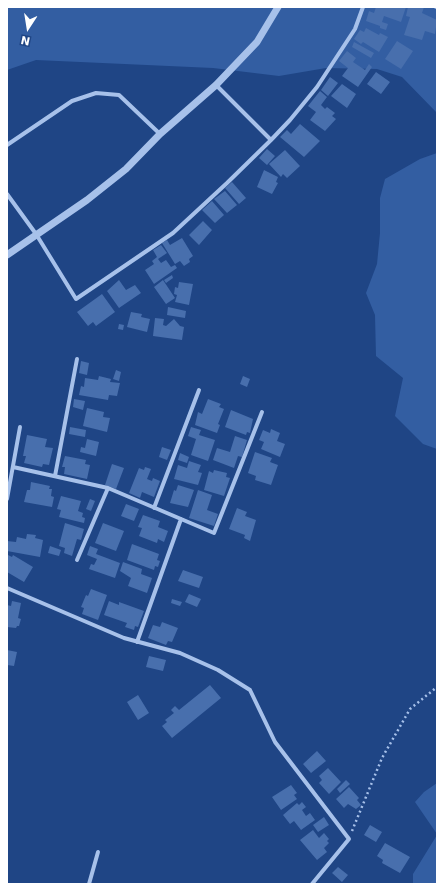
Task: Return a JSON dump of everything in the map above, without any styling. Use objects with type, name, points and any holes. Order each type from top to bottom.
[{"type":"street","points":[[7,255],[87,200],[126,169],[160,134],[216,85],[257,42],[278,7]]},
{"type":"street","points":[[7,194],[36,234],[76,299],[173,233],[227,184],[271,140],[290,120],[317,87],[354,29],[363,7]]},
{"type":"street","points":[[216,85],[271,140]]},
{"type":"street","points":[[7,145],[72,101],[96,93],[118,95],[160,134]]},
{"type":"street","points":[[55,476],[77,358]]},
{"type":"street","points":[[154,508],[199,390]]},
{"type":"street","points":[[13,467],[108,488],[214,533],[262,412]]},
{"type":"street","points":[[7,500],[20,427]]},
{"type":"street","points":[[77,560],[108,488]]},
{"type":"street","points":[[137,642],[181,519]]},
{"type":"street","points":[[7,588],[66,615],[137,642],[180,653],[218,670],[250,690],[275,742],[349,839],[312,884]]},
{"type":"street","points":[[89,884],[98,852]]},
{"type":"path","points":[[349,839],[382,758],[410,709],[437,688]]},
{"type":"shaded area","points":[[7,7],[437,7],[437,113],[402,77],[377,69],[326,68],[279,76],[213,68],[36,60],[7,70]]},
{"type":"shaded area","points":[[437,153],[437,449],[423,444],[395,416],[403,378],[376,356],[375,315],[366,293],[377,264],[380,233],[380,198],[385,179],[420,159]]},
{"type":"shaded area","points":[[437,783],[437,834],[415,802],[424,792]]},
{"type":"shaded area","points":[[437,835],[437,884],[413,884],[413,874]]},
{"type":"building","points":[[376,7],[406,7],[401,22],[384,16],[382,22],[388,24],[386,30],[366,21],[369,11],[374,13]]},
{"type":"building","points":[[408,7],[424,7],[422,13],[437,20],[435,34],[425,31],[422,40],[404,35],[410,17],[406,16]]},
{"type":"building","points":[[366,28],[379,35],[380,33],[388,37],[379,52],[363,42],[361,44],[354,39],[360,30],[364,32]]},
{"type":"building","points":[[397,41],[413,51],[401,69],[385,59]]},
{"type":"building","points":[[354,42],[374,53],[371,58],[352,47]]},
{"type":"building","points":[[347,51],[356,58],[353,62],[365,70],[369,64],[372,67],[358,87],[342,76],[348,68],[339,61]]},
{"type":"building","points":[[376,72],[390,82],[381,94],[367,84]]},
{"type":"building","points":[[330,77],[338,83],[328,96],[321,90]]},
{"type":"building","points":[[342,84],[356,94],[347,108],[331,96]]},
{"type":"building","points":[[320,91],[327,97],[321,105],[325,109],[327,107],[335,113],[332,116],[336,119],[325,131],[310,120],[316,112],[308,106]]},
{"type":"building","points":[[300,124],[320,141],[304,157],[280,137],[287,130],[291,134]]},
{"type":"building","points":[[267,149],[275,156],[267,165],[259,158]]},
{"type":"building","points":[[285,150],[300,166],[287,178],[283,174],[281,177],[269,164]]},
{"type":"building","points":[[264,170],[278,177],[276,182],[278,183],[272,194],[257,187]]},
{"type":"building","points":[[232,182],[246,198],[239,204],[225,188]]},
{"type":"building","points":[[225,191],[237,205],[227,213],[214,199]]},
{"type":"building","points":[[212,201],[224,215],[215,223],[202,210]]},
{"type":"building","points":[[203,221],[212,230],[199,245],[189,235]]},
{"type":"building","points":[[182,238],[193,256],[189,259],[190,262],[184,266],[180,261],[175,264],[162,243],[167,240],[170,245]]},
{"type":"building","points":[[161,245],[167,253],[158,259],[161,263],[166,260],[171,267],[175,265],[177,268],[154,284],[145,270],[154,264],[152,261],[157,257],[153,250]]},
{"type":"building","points":[[172,275],[173,278],[166,283],[164,280]]},
{"type":"building","points":[[119,280],[126,290],[135,285],[141,293],[119,308],[107,291]]},
{"type":"building","points":[[163,280],[175,298],[166,304],[154,287]]},
{"type":"building","points":[[179,282],[193,284],[189,305],[175,302],[177,295],[174,294],[175,287],[178,288]]},
{"type":"building","points":[[102,294],[115,312],[96,326],[93,322],[88,326],[77,312]]},
{"type":"building","points":[[168,307],[186,311],[185,318],[167,315]]},
{"type":"building","points":[[131,312],[142,314],[141,317],[150,319],[147,332],[127,327]]},
{"type":"building","points":[[155,318],[164,319],[163,325],[166,326],[174,319],[180,326],[184,327],[182,340],[153,336]]},
{"type":"building","points":[[119,324],[124,325],[123,330],[118,329]]},
{"type":"building","points":[[81,361],[89,363],[87,375],[79,373]]},
{"type":"building","points":[[116,370],[121,372],[119,381],[113,379]]},
{"type":"building","points":[[99,376],[111,379],[110,382],[120,383],[117,396],[109,395],[108,400],[79,395],[81,386],[84,387],[85,378],[98,380]]},
{"type":"building","points":[[243,376],[250,379],[247,387],[240,384]]},
{"type":"building","points":[[74,399],[85,401],[83,410],[73,407]]},
{"type":"building","points":[[208,399],[221,404],[219,407],[224,409],[218,424],[220,425],[217,433],[195,425],[198,412],[202,414]]},
{"type":"building","points":[[87,408],[104,412],[103,417],[110,418],[107,432],[83,426]]},
{"type":"building","points":[[231,410],[253,419],[250,433],[247,432],[246,435],[225,427]]},
{"type":"building","points":[[70,427],[86,430],[85,437],[69,434]]},
{"type":"building","points":[[191,427],[201,430],[199,435],[215,440],[208,461],[191,455],[196,439],[188,436]]},
{"type":"building","points":[[271,429],[280,433],[277,441],[285,444],[280,457],[261,449],[264,442],[259,440],[263,430],[270,433]]},
{"type":"building","points":[[27,435],[47,439],[45,447],[53,448],[49,465],[43,464],[42,467],[24,463],[26,456],[23,456]]},
{"type":"building","points":[[235,436],[247,440],[242,457],[238,456],[234,468],[213,460],[217,448],[230,452]]},
{"type":"building","points":[[87,439],[99,442],[96,456],[80,452],[81,447],[85,448]]},
{"type":"building","points":[[162,447],[171,450],[167,460],[159,457]]},
{"type":"building","points":[[255,452],[272,458],[270,462],[278,465],[271,485],[255,480],[256,476],[248,473]]},
{"type":"building","points":[[180,453],[189,457],[187,463],[178,460]]},
{"type":"building","points":[[65,456],[86,460],[85,464],[90,465],[87,479],[64,474],[65,467],[62,467]]},
{"type":"building","points":[[189,461],[201,465],[198,472],[202,473],[198,485],[174,479],[178,465],[187,468]]},
{"type":"building","points":[[112,464],[124,468],[116,489],[105,485]]},
{"type":"building","points":[[145,467],[151,469],[147,479],[152,481],[153,478],[160,481],[154,497],[142,492],[140,498],[129,493],[139,468],[144,470]]},
{"type":"building","points":[[214,470],[227,473],[226,477],[230,478],[224,496],[204,490],[209,471],[213,473]]},
{"type":"building","points":[[31,482],[50,486],[49,489],[52,489],[51,496],[54,497],[52,507],[24,502],[27,490],[30,490]]},
{"type":"building","points":[[178,485],[194,490],[188,507],[170,503],[174,490],[176,491]]},
{"type":"building","points":[[198,490],[212,495],[207,510],[218,514],[214,526],[189,518]]},
{"type":"building","points":[[61,496],[81,501],[78,511],[83,513],[82,517],[85,518],[84,523],[59,517],[61,510],[57,509]]},
{"type":"building","points":[[90,499],[95,501],[91,511],[86,509]]},
{"type":"building","points":[[126,504],[139,509],[134,521],[121,516]]},
{"type":"building","points":[[237,508],[247,512],[245,516],[256,520],[250,541],[244,538],[245,535],[229,529]]},
{"type":"building","points":[[143,515],[160,521],[158,527],[168,531],[164,542],[158,539],[157,543],[139,536],[142,528],[138,527]]},
{"type":"building","points":[[65,523],[84,529],[81,540],[77,539],[72,556],[64,553],[65,548],[59,546]]},
{"type":"building","points":[[103,523],[124,531],[116,551],[95,543]]},
{"type":"building","points":[[27,534],[36,535],[35,538],[43,540],[40,557],[7,551],[7,541],[16,542],[17,537],[26,539]]},
{"type":"building","points":[[132,544],[159,554],[157,560],[160,561],[158,567],[155,566],[154,570],[127,560]]},
{"type":"building","points":[[50,546],[61,550],[59,556],[48,553]]},
{"type":"building","points":[[90,546],[98,549],[96,554],[120,563],[115,578],[89,569],[91,564],[94,565],[97,559],[87,555]]},
{"type":"building","points":[[8,555],[12,557],[13,555],[33,567],[24,582],[7,572]]},
{"type":"building","points":[[123,562],[142,569],[141,574],[152,578],[147,593],[128,586],[131,578],[120,571]]},
{"type":"building","points":[[183,570],[203,577],[199,588],[178,581]]},
{"type":"building","points":[[91,589],[107,595],[98,620],[82,614],[84,608],[81,607],[86,595],[88,596]]},
{"type":"building","points":[[189,594],[201,599],[197,607],[185,602]]},
{"type":"building","points":[[172,599],[182,602],[180,606],[171,603]]},
{"type":"building","points":[[12,601],[21,603],[18,618],[21,619],[19,626],[16,628],[7,627],[7,605],[11,606]]},
{"type":"building","points":[[109,601],[119,605],[119,602],[144,611],[138,627],[135,626],[134,630],[125,627],[127,623],[104,615]]},
{"type":"building","points":[[162,622],[178,628],[172,642],[168,641],[166,645],[148,638],[153,625],[160,627]]},
{"type":"building","points":[[7,650],[17,652],[14,666],[7,665]]},
{"type":"building","points":[[149,656],[166,660],[163,671],[146,667]]},
{"type":"building","points":[[210,685],[221,698],[172,738],[162,726],[167,722],[165,720],[174,713],[171,710],[175,706],[179,710]]},
{"type":"building","points":[[138,695],[149,713],[138,720],[127,702]]},
{"type":"building","points":[[317,751],[326,761],[311,773],[303,764]]},
{"type":"building","points":[[328,768],[341,782],[329,794],[319,783],[322,780],[319,776]]},
{"type":"building","points":[[346,780],[350,784],[340,793],[337,789]]},
{"type":"building","points":[[291,785],[297,793],[294,795],[297,799],[281,810],[272,797]]},
{"type":"building","points":[[349,787],[359,798],[357,800],[361,805],[356,809],[348,804],[344,808],[336,799]]},
{"type":"building","points":[[302,802],[306,807],[302,810],[306,816],[310,813],[315,820],[301,830],[294,821],[290,824],[283,815],[297,803],[299,805]]},
{"type":"building","points":[[324,817],[329,825],[318,832],[313,825]]},
{"type":"building","points":[[370,825],[382,832],[376,842],[364,835]]},
{"type":"building","points":[[313,830],[319,838],[324,833],[329,839],[327,841],[329,843],[324,848],[327,852],[317,860],[300,840]]},
{"type":"building","points":[[385,843],[410,857],[400,873],[382,863],[383,860],[377,856]]},
{"type":"building","points":[[338,867],[348,875],[342,882],[332,873]]}]
